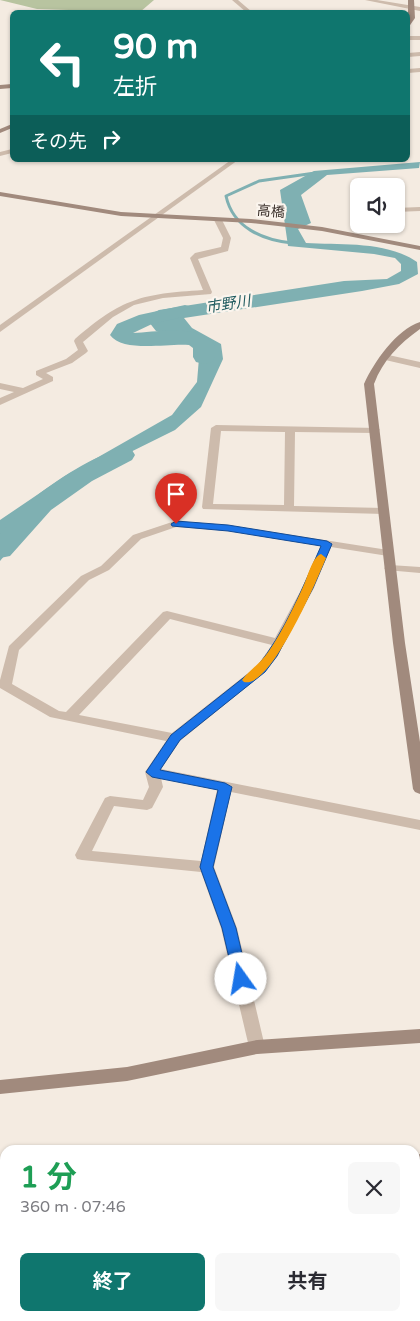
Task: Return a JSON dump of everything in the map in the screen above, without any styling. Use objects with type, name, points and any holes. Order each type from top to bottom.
[{"type":"street","points":[[235,0],[247,10]]},
{"type":"street","points":[[368,0],[411,9],[420,9]]},
{"type":"street","points":[[410,0],[410,16]]},
{"type":"street","points":[[0,329],[231,162]]},
{"type":"street","name":"高橋","points":[[0,194],[93,210],[157,217],[322,228],[420,248]]},
{"type":"street","points":[[405,209],[420,208]]},
{"type":"street","points":[[0,402],[50,380],[38,373],[70,361],[83,351],[78,341],[121,308],[140,301],[169,295],[208,292],[194,258],[198,255],[225,249],[227,238],[218,220]]},
{"type":"street","points":[[420,326],[394,346],[384,357],[374,369],[369,384],[388,553],[420,789]]},
{"type":"street","points":[[384,357],[420,364]]},
{"type":"street","points":[[0,386],[23,392]]},
{"type":"street","points":[[375,430],[216,428],[207,507],[384,511]]},
{"type":"street","points":[[289,509],[290,429]]},
{"type":"street","points":[[176,738],[55,714],[5,686],[13,648],[85,578],[105,568],[137,536],[176,524],[228,528],[388,553]]},
{"type":"street","points":[[152,772],[176,738],[261,669],[279,643],[308,588],[327,544]]},
{"type":"street","points":[[390,568],[420,570]]},
{"type":"street","points":[[69,717],[167,615],[279,643]]},
{"type":"street","points":[[152,772],[420,825]]},
{"type":"street","points":[[152,772],[156,787],[146,805],[110,801],[82,855],[207,867]]},
{"type":"street","points":[[225,787],[207,867],[229,928],[257,1047]]},
{"type":"street","points":[[0,1087],[128,1074],[257,1047],[420,1036]]},
{"type":"green space","points":[[0,0],[154,0],[142,10],[37,9]]},
{"type":"water","points":[[420,162],[419,168],[327,175],[301,195],[311,223],[298,229],[306,243],[363,245],[392,250],[417,262],[418,274],[399,284],[362,291],[184,318],[192,328],[221,344],[223,359],[201,407],[175,430],[72,481],[43,509],[0,561],[0,520],[65,476],[172,415],[197,382],[200,346],[156,331],[145,317],[159,310],[344,281],[387,279],[401,271],[401,264],[395,258],[374,254],[288,246],[280,190],[314,171]]},
{"type":"waterway","points":[[292,243],[270,239],[242,224],[235,216],[226,196],[259,181],[315,173]]},
{"type":"waterway","name":"市野川","points":[[185,311],[146,319],[124,328],[121,335],[129,339],[187,338],[196,340],[204,346],[204,357]]},
{"type":"waterway","name":"市野川","points":[[0,550],[42,505],[83,476],[123,455]]},
{"type":"slow traffic","points":[[248,680],[261,669],[273,654],[308,588],[321,558]]},
{"type":"route","points":[[176,524],[228,528],[327,544],[308,588],[273,654],[261,669],[176,738],[152,772],[225,787],[207,867],[229,928],[241,979]]}]
